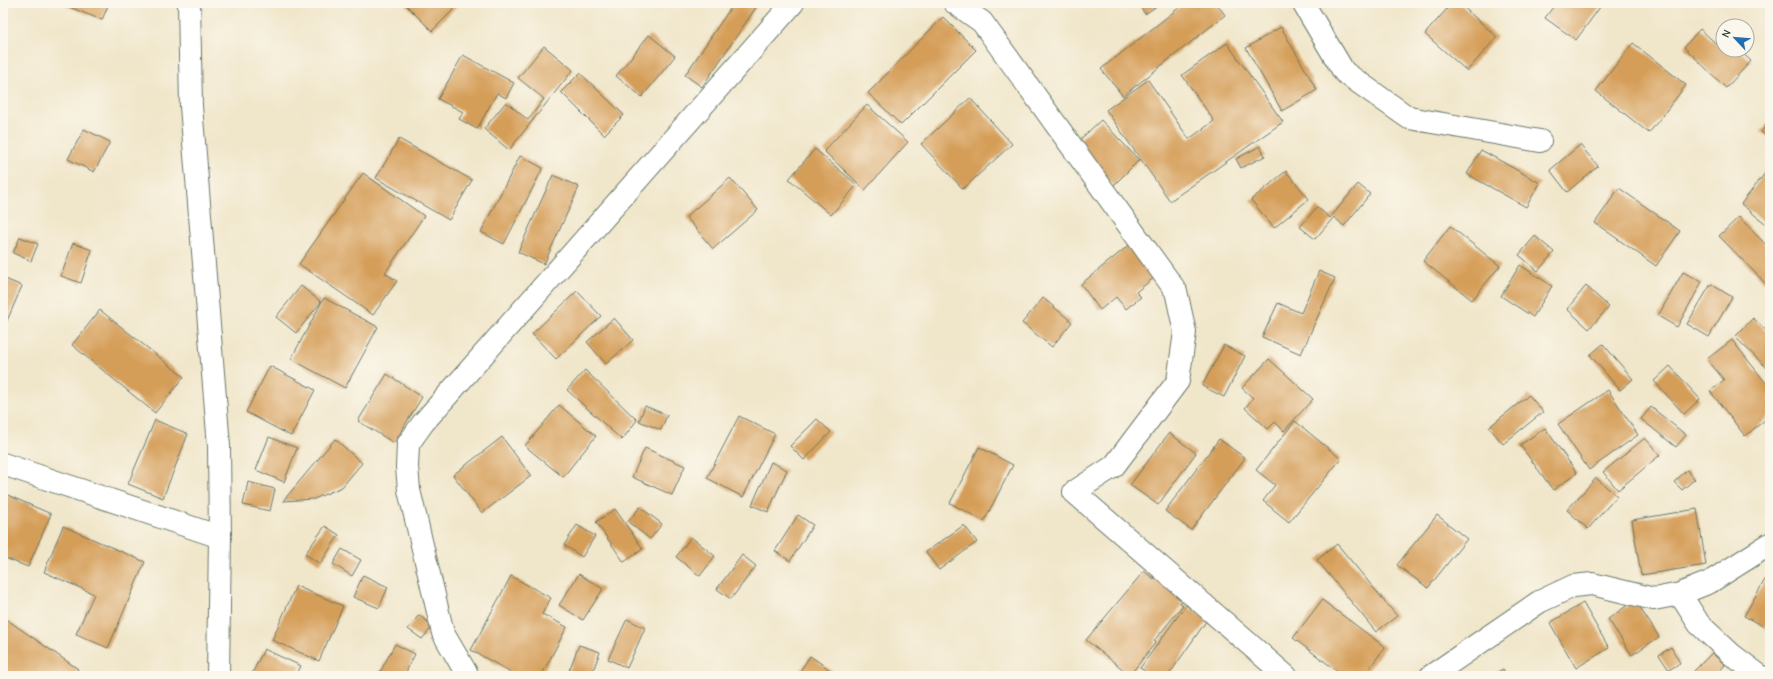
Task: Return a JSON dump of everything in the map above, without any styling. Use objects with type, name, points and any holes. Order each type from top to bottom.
[{"type":"street","points":[[189,3],[191,106],[219,446],[220,538],[218,676]]},
{"type":"street","points":[[468,676],[443,633],[409,490],[407,467],[408,444],[423,423],[793,3]]},
{"type":"street","points":[[956,3],[982,22],[1176,291],[1185,332],[1178,381],[1114,466],[1074,492],[1286,676]]},
{"type":"street","points":[[1304,3],[1344,72],[1409,118],[1540,141]]},
{"type":"street","points":[[3,464],[220,538]]},
{"type":"street","points":[[1431,676],[1539,602],[1573,586],[1592,584],[1654,598],[1680,594],[1710,582],[1770,544]]},
{"type":"street","points":[[1680,594],[1699,624],[1731,654],[1760,676]]},
{"type":"building","points":[[59,3],[109,3],[102,20]]},
{"type":"building","points":[[404,3],[460,3],[432,31]]},
{"type":"building","points":[[734,3],[759,3],[702,87],[685,75]]},
{"type":"building","points":[[1138,3],[1161,3],[1145,14]]},
{"type":"building","points":[[1185,3],[1216,3],[1225,15],[1123,96],[1101,69]]},
{"type":"building","points":[[1452,3],[1459,3],[1497,37],[1467,71],[1425,34]]},
{"type":"building","points":[[1556,3],[1603,3],[1576,40],[1545,18]]},
{"type":"building","points":[[943,17],[976,50],[901,125],[868,93]]},
{"type":"building","points":[[1281,27],[1317,90],[1282,111],[1246,48]]},
{"type":"building","points":[[1700,29],[1715,43],[1715,58],[1748,58],[1751,61],[1726,88],[1684,47]]},
{"type":"building","points":[[649,35],[675,56],[642,97],[616,76]]},
{"type":"building","points":[[1227,43],[1283,122],[1170,201],[1106,110],[1148,80],[1189,139],[1214,121],[1182,75]]},
{"type":"building","points":[[1633,43],[1686,85],[1649,133],[1596,91]]},
{"type":"building","points":[[544,46],[573,70],[509,150],[484,129],[506,102],[528,120],[544,99],[518,78]]},
{"type":"building","points":[[463,55],[514,83],[506,98],[497,93],[477,129],[459,119],[463,112],[438,99]]},
{"type":"building","points":[[580,73],[624,115],[604,135],[561,92]]},
{"type":"building","points":[[970,98],[1012,144],[963,189],[921,144]]},
{"type":"building","points":[[867,105],[908,142],[865,190],[824,151]]},
{"type":"building","points":[[1101,120],[1139,160],[1113,186],[1074,145]]},
{"type":"building","points":[[1770,120],[1770,138],[1761,132]]},
{"type":"building","points":[[84,129],[110,142],[94,172],[68,159]]},
{"type":"building","points":[[399,139],[472,180],[449,220],[376,178]]},
{"type":"building","points":[[1580,145],[1598,166],[1567,192],[1550,170]]},
{"type":"building","points":[[1260,146],[1265,156],[1241,168],[1236,159]]},
{"type":"building","points":[[815,149],[857,185],[831,215],[789,179]]},
{"type":"building","points":[[1481,150],[1540,183],[1526,207],[1467,174]]},
{"type":"building","points":[[520,156],[543,168],[504,244],[481,232]]},
{"type":"building","points":[[1769,168],[1770,169],[1770,227],[1741,204]]},
{"type":"building","points":[[1286,171],[1309,199],[1274,228],[1251,200]]},
{"type":"building","points":[[363,173],[424,216],[385,273],[397,281],[373,315],[299,264]]},
{"type":"building","points":[[553,175],[579,187],[544,264],[518,252]]},
{"type":"building","points":[[730,178],[758,210],[713,249],[686,217]]},
{"type":"building","points":[[1358,184],[1370,194],[1344,226],[1334,217],[1315,239],[1300,227],[1317,207],[1330,218]]},
{"type":"building","points":[[1619,188],[1680,231],[1656,266],[1595,223]]},
{"type":"building","points":[[1739,217],[1770,249],[1770,288],[1719,236]]},
{"type":"building","points":[[1450,226],[1500,266],[1472,300],[1423,261]]},
{"type":"building","points":[[1535,236],[1554,252],[1538,271],[1519,255]]},
{"type":"building","points":[[20,237],[38,244],[31,261],[13,253]]},
{"type":"building","points":[[1134,241],[1160,273],[1136,292],[1141,297],[1126,309],[1116,297],[1100,310],[1081,284]]},
{"type":"building","points":[[73,243],[92,250],[81,283],[61,276]]},
{"type":"building","points":[[1520,265],[1552,286],[1533,317],[1501,296]]},
{"type":"building","points":[[1319,271],[1335,278],[1301,354],[1262,337],[1278,303],[1301,313]]},
{"type":"building","points":[[1683,272],[1702,282],[1677,327],[1658,316]]},
{"type":"building","points":[[3,278],[22,286],[3,330]]},
{"type":"building","points":[[1711,284],[1732,297],[1709,337],[1687,324]]},
{"type":"building","points":[[301,286],[321,302],[296,333],[276,317]]},
{"type":"building","points":[[1586,286],[1609,307],[1589,329],[1567,309]]},
{"type":"building","points":[[577,291],[601,316],[556,359],[532,334]]},
{"type":"building","points":[[324,298],[378,327],[345,388],[291,359]]},
{"type":"building","points":[[1043,298],[1072,322],[1052,347],[1022,323]]},
{"type":"building","points":[[100,310],[184,377],[155,413],[72,345]]},
{"type":"building","points":[[614,318],[633,340],[606,364],[587,342]]},
{"type":"building","points":[[1753,318],[1770,334],[1770,371],[1735,337]]},
{"type":"building","points":[[1732,340],[1770,388],[1770,416],[1745,436],[1710,391],[1724,380],[1707,359]]},
{"type":"building","points":[[1603,344],[1633,379],[1620,390],[1590,355]]},
{"type":"building","points":[[1224,345],[1245,356],[1224,397],[1202,386]]},
{"type":"building","points":[[1269,359],[1313,399],[1284,431],[1275,422],[1268,429],[1245,408],[1253,398],[1242,388]]},
{"type":"building","points":[[270,366],[315,390],[291,436],[246,412]]},
{"type":"building","points":[[1670,366],[1700,399],[1684,414],[1654,381]]},
{"type":"building","points":[[585,370],[637,420],[622,440],[567,390]]},
{"type":"building","points":[[387,374],[422,397],[394,443],[358,421]]},
{"type":"building","points":[[1608,390],[1638,435],[1589,470],[1558,424]]},
{"type":"building","points":[[1529,395],[1543,412],[1503,444],[1489,427]]},
{"type":"building","points":[[559,405],[596,436],[563,477],[525,446]]},
{"type":"building","points":[[645,406],[667,415],[661,430],[639,421]]},
{"type":"building","points":[[1651,407],[1686,435],[1676,447],[1641,419]]},
{"type":"building","points":[[739,416],[775,434],[743,497],[707,478]]},
{"type":"building","points":[[817,419],[831,432],[804,460],[790,446]]},
{"type":"building","points":[[155,420],[188,434],[163,498],[128,484]]},
{"type":"building","points":[[1295,421],[1341,459],[1289,522],[1263,501],[1275,485],[1256,470]]},
{"type":"building","points":[[1545,428],[1577,473],[1553,490],[1520,445]]},
{"type":"building","points":[[1169,433],[1196,453],[1158,505],[1130,485]]},
{"type":"building","points":[[269,437],[297,448],[284,482],[256,470]]},
{"type":"building","points":[[502,437],[531,476],[482,513],[453,475]]},
{"type":"building","points":[[1645,438],[1660,455],[1618,490],[1603,472]]},
{"type":"building","points":[[335,439],[362,463],[342,487],[314,499],[283,501]]},
{"type":"building","points":[[1219,439],[1245,458],[1191,530],[1165,511]]},
{"type":"building","points":[[979,447],[1013,465],[984,521],[950,503]]},
{"type":"building","points":[[645,448],[685,466],[672,495],[632,477]]},
{"type":"building","points":[[771,462],[787,470],[768,512],[752,505]]},
{"type":"building","points":[[1687,470],[1695,479],[1682,490],[1674,482]]},
{"type":"building","points":[[1596,478],[1617,496],[1588,529],[1567,510]]},
{"type":"building","points":[[248,482],[275,489],[270,511],[243,505]]},
{"type":"building","points":[[3,493],[51,514],[28,567],[5,558],[3,562]]},
{"type":"building","points":[[640,507],[662,524],[650,539],[628,522]]},
{"type":"building","points":[[615,509],[643,549],[624,562],[596,522]]},
{"type":"building","points":[[1697,509],[1706,565],[1641,575],[1632,520]]},
{"type":"building","points":[[798,515],[813,525],[790,561],[775,551]]},
{"type":"building","points":[[1437,515],[1467,539],[1428,588],[1397,565]]},
{"type":"building","points":[[577,525],[595,536],[582,557],[564,545]]},
{"type":"building","points":[[964,525],[977,542],[939,570],[926,552]]},
{"type":"building","points":[[63,526],[145,562],[108,648],[76,634],[94,594],[44,572]]},
{"type":"building","points":[[325,526],[339,535],[320,564],[305,554]]},
{"type":"building","points":[[691,537],[715,556],[700,576],[676,557]]},
{"type":"building","points":[[1337,544],[1397,616],[1376,632],[1317,560]]},
{"type":"building","points":[[342,549],[361,560],[352,576],[333,564]]},
{"type":"building","points":[[742,555],[756,566],[731,599],[717,589]]},
{"type":"building","points":[[1144,571],[1154,579],[1160,572],[1187,594],[1180,603],[1183,605],[1154,641],[1156,642],[1130,675],[1086,640]]},
{"type":"building","points":[[1770,571],[1770,630],[1744,616]]},
{"type":"building","points":[[579,574],[603,589],[583,620],[559,605]]},
{"type":"building","points":[[363,575],[388,587],[379,608],[353,597]]},
{"type":"building","points":[[511,576],[551,598],[542,614],[567,627],[541,676],[518,676],[471,650]]},
{"type":"building","points":[[296,586],[343,606],[319,661],[272,640]]},
{"type":"building","points":[[1322,600],[1385,647],[1364,676],[1344,676],[1293,638]]},
{"type":"building","points":[[1635,600],[1659,637],[1632,655],[1608,619]]},
{"type":"building","points":[[1583,603],[1609,648],[1576,668],[1550,623]]},
{"type":"building","points":[[1186,605],[1207,620],[1168,676],[1152,676],[1140,668]]},
{"type":"building","points":[[419,615],[433,626],[422,639],[408,629]]},
{"type":"building","points":[[3,617],[78,669],[73,676],[8,676],[3,673]]},
{"type":"building","points":[[627,619],[645,628],[627,668],[608,659]]},
{"type":"building","points":[[395,644],[415,654],[404,676],[378,676]]},
{"type":"building","points":[[579,645],[600,652],[591,676],[567,676]]},
{"type":"building","points":[[1671,647],[1680,663],[1669,670],[1659,655]]},
{"type":"building","points":[[264,649],[301,666],[296,676],[251,676]]},
{"type":"building","points":[[1712,653],[1725,665],[1715,676],[1695,676],[1692,673]]},
{"type":"building","points":[[810,656],[839,676],[797,676]]},
{"type":"building","points":[[1503,669],[1507,676],[1491,676]]}]
